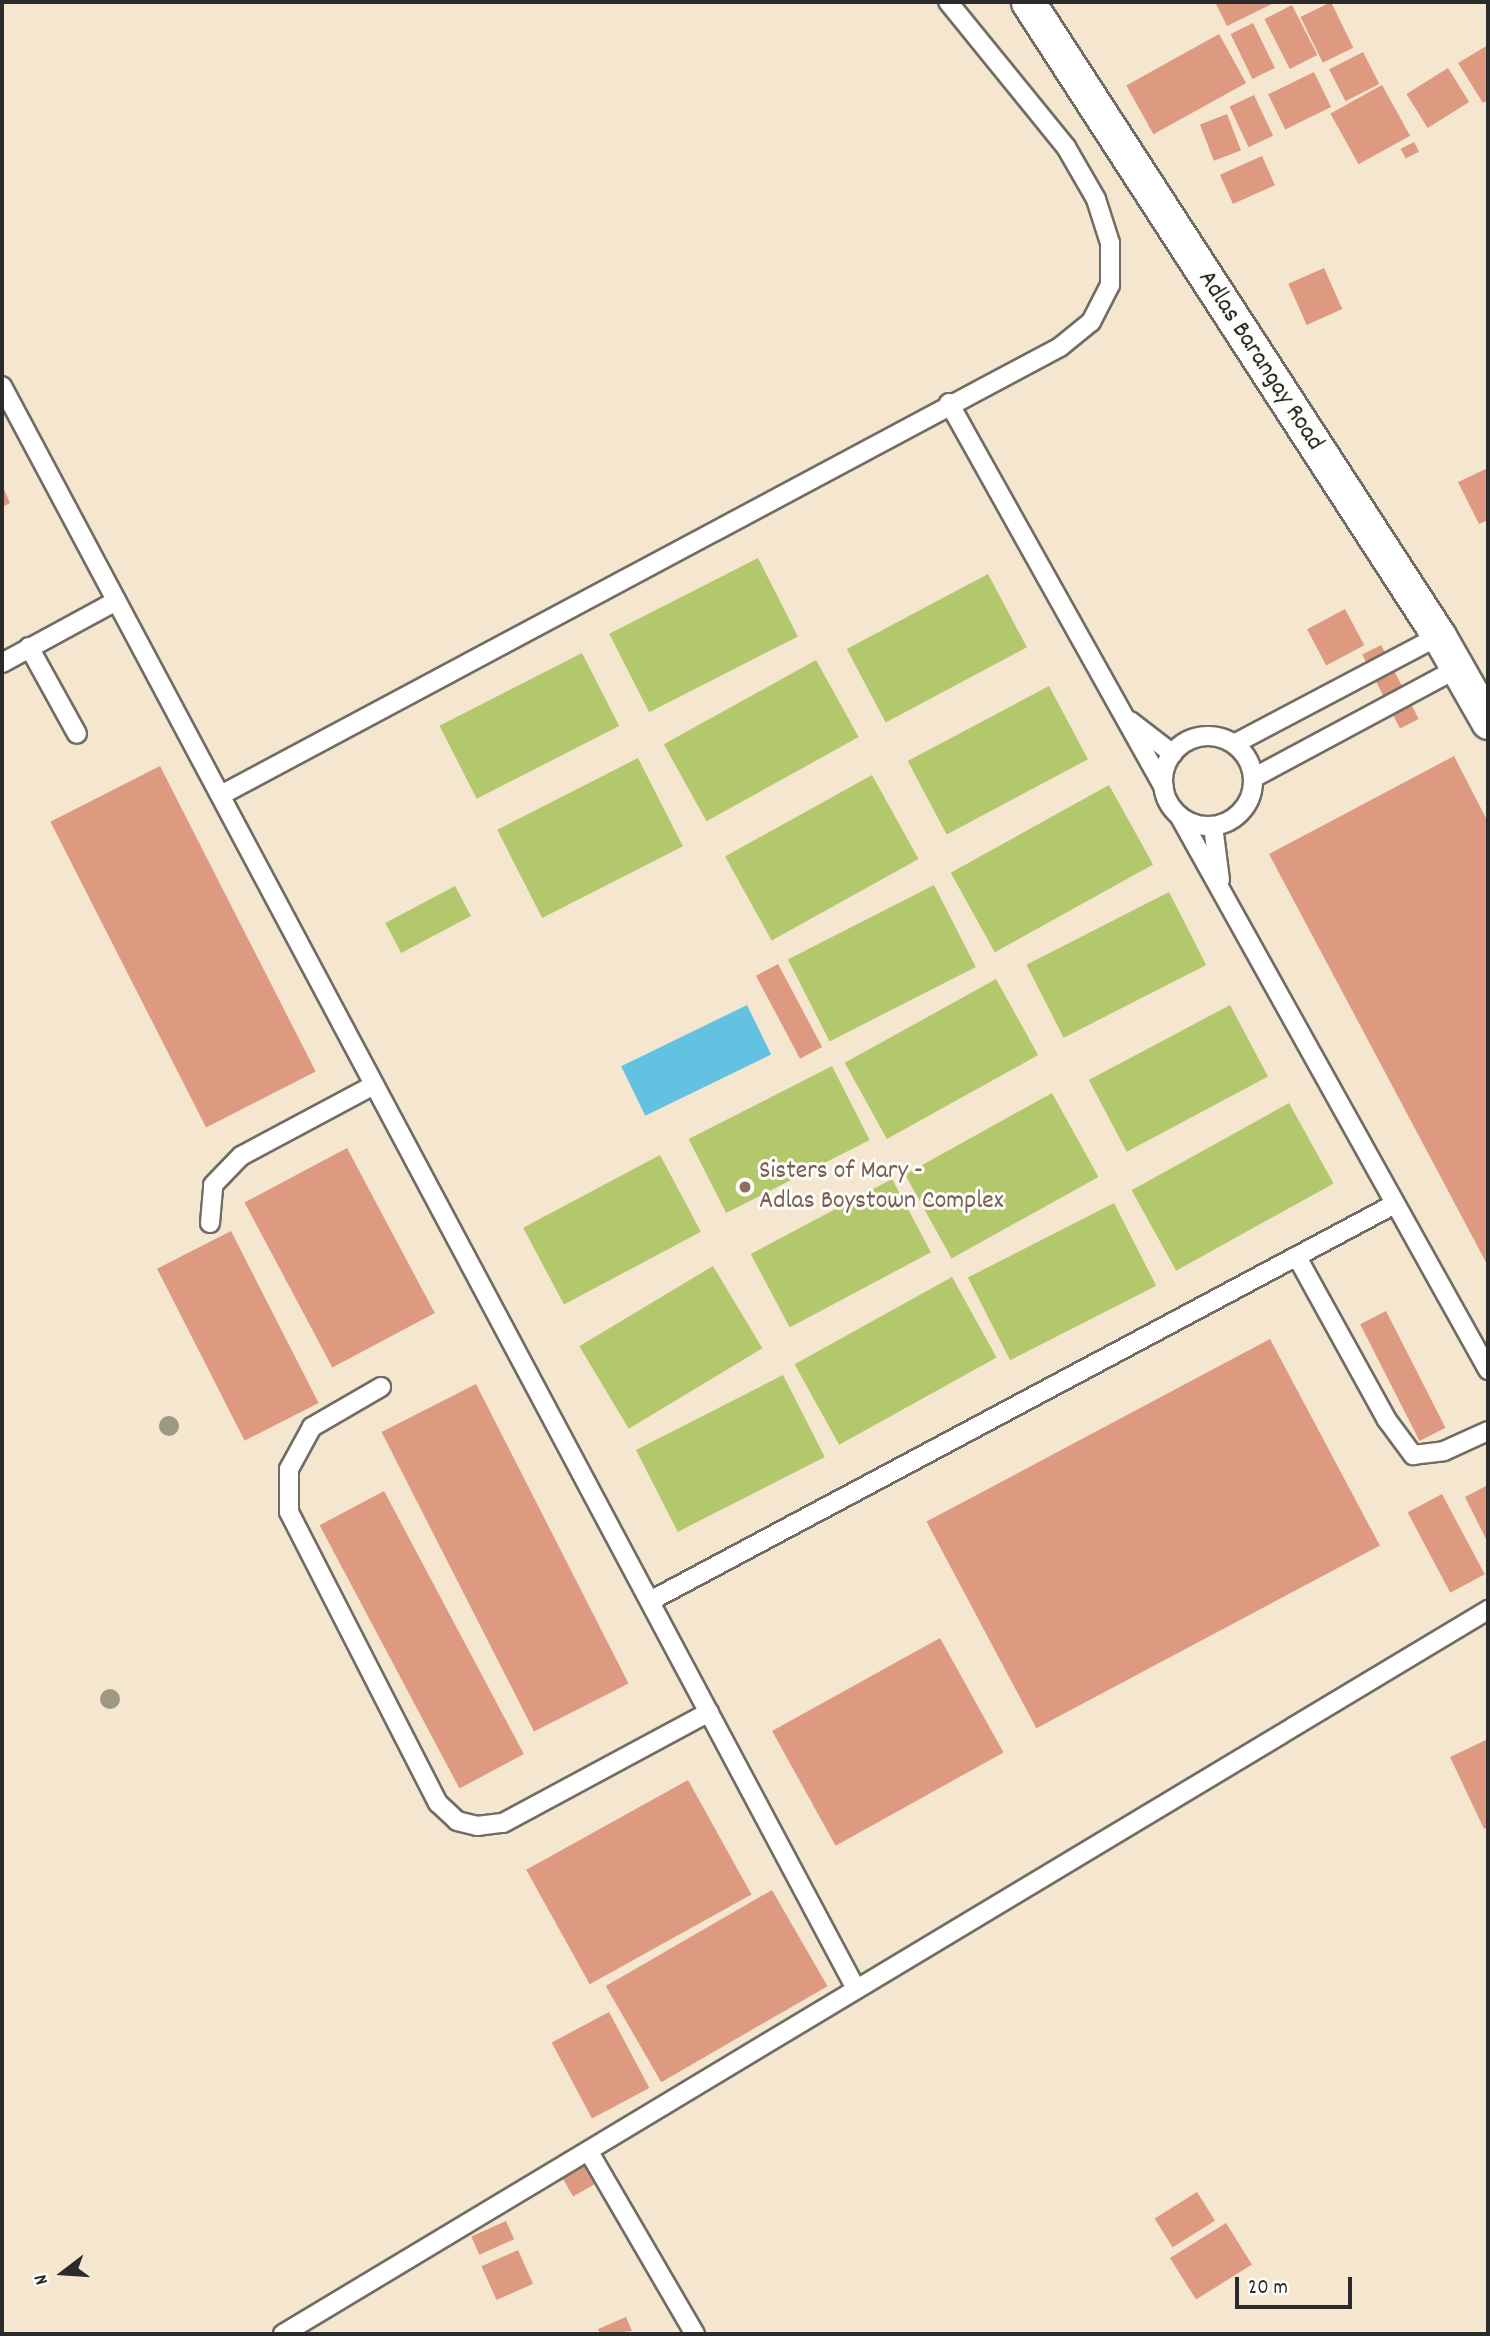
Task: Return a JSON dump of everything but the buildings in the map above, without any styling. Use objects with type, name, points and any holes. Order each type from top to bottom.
[{"type":"street","name":"Adlas Barangay Road","points":[[1028,2],[1439,636],[1488,722]]},
{"type":"lane","points":[[221,795],[1060,347],[1091,322],[1110,285],[1110,243],[1096,199],[1066,147],[948,2]]},
{"type":"lane","points":[[2,386],[852,1981]]},
{"type":"lane","points":[[949,404],[1164,787],[1393,1205],[1488,1370]]},
{"type":"lane","points":[[2,663],[116,601]]},
{"type":"lane","points":[[1234,744],[1439,636]]},
{"type":"lane","points":[[29,647],[78,734]]},
{"type":"lane","points":[[1254,778],[1458,668]]},
{"type":"lane","points":[[1125,717],[1173,754]]},
{"type":"lane","points":[[1164,787],[1173,754],[1195,738],[1209,736],[1234,744],[1248,759],[1254,778],[1247,805],[1238,815],[1213,826],[1180,817]]},
{"type":"lane","points":[[1213,826],[1221,890]]},
{"type":"lane","points":[[210,1223],[213,1185],[241,1156],[374,1085]]},
{"type":"lane","points":[[650,1601],[1393,1205]]},
{"type":"lane","points":[[1297,1257],[1387,1420],[1413,1455],[1444,1451],[1488,1432]]},
{"type":"lane","points":[[381,1387],[312,1427],[289,1469],[289,1512],[438,1803],[467,1824],[503,1823],[709,1713]]},
{"type":"lane","points":[[283,2334],[1488,1610]]},
{"type":"lane","points":[[589,2152],[695,2334]]},
{"type":"green space","points":[[758,558],[798,636],[649,712],[609,634]]},
{"type":"green space","points":[[988,574],[1027,647],[886,722],[847,649]]},
{"type":"green space","points":[[582,653],[619,726],[477,799],[439,726]]},
{"type":"green space","points":[[816,660],[859,737],[706,821],[664,744]]},
{"type":"green space","points":[[1049,686],[1088,759],[947,834],[908,761]]},
{"type":"green space","points":[[638,758],[683,846],[542,918],[497,830]]},
{"type":"green space","points":[[872,775],[919,859],[772,940],[725,856]]},
{"type":"green space","points":[[1109,785],[1153,865],[995,952],[951,873]]},
{"type":"green space","points":[[934,885],[976,967],[830,1041],[788,959]]},
{"type":"green space","points":[[455,886],[471,916],[401,953],[385,923]]},
{"type":"green space","points":[[1169,892],[1206,965],[1064,1038],[1026,965]]},
{"type":"green space","points":[[996,979],[1038,1055],[887,1139],[845,1063]]},
{"type":"green space","points":[[1230,1005],[1268,1077],[1127,1152],[1089,1080]]},
{"type":"green space","points":[[832,1066],[870,1140],[726,1213],[689,1139]]},
{"type":"green space","points":[[1052,1093],[1099,1177],[952,1258],[905,1174]]},
{"type":"green space","points":[[1289,1103],[1334,1183],[1176,1271],[1132,1190]]},
{"type":"green space","points":[[660,1155],[701,1232],[564,1305],[523,1228]]},
{"type":"green space","points":[[892,1179],[931,1252],[790,1327],[751,1254]]},
{"type":"green space","points":[[1114,1203],[1156,1286],[1010,1360],[968,1277]]},
{"type":"green space","points":[[713,1266],[762,1348],[629,1429],[579,1346]]},
{"type":"green space","points":[[952,1277],[997,1357],[839,1445],[795,1364]]},
{"type":"green space","points":[[783,1375],[825,1457],[678,1532],[636,1450]]},
{"type":"water","points":[[747,1005],[771,1054],[645,1116],[621,1066]]},
{"type":"place","name":"Sisters of Mary - Adlas Boystown Complex","points":[[745,1187]]}]
